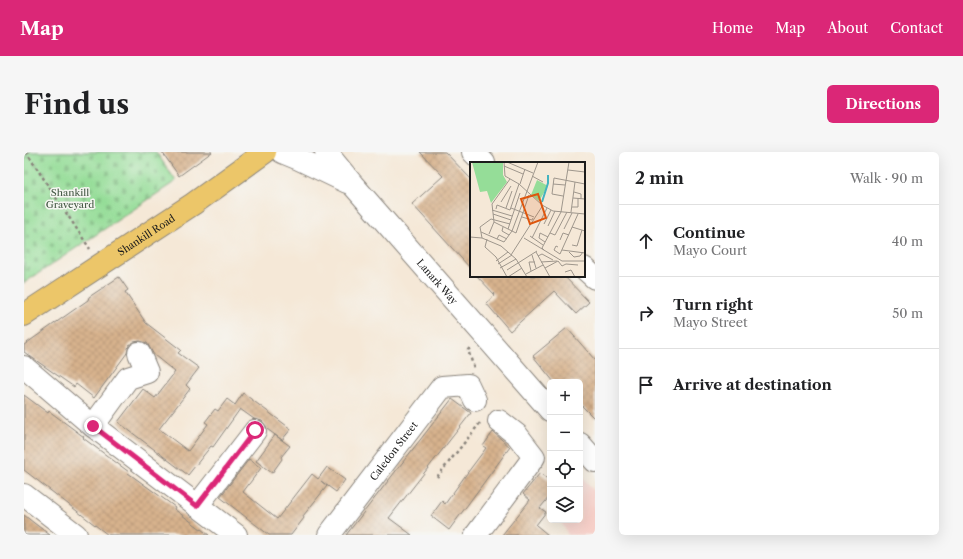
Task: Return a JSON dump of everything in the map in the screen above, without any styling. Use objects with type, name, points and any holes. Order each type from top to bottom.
[{"type":"main road","name":"Shankill Road","points":[[24,315],[193,204],[265,152]]},
{"type":"street","points":[[282,152],[353,185]]},
{"type":"street","name":"Lanark Way","points":[[326,152],[353,185],[547,407]]},
{"type":"street","points":[[473,152],[483,162]]},
{"type":"street","points":[[585,269],[595,278]]},
{"type":"street","points":[[93,426],[128,378],[147,372],[139,353]]},
{"type":"street","points":[[24,367],[93,426],[236,535]]},
{"type":"street","name":"Caledon Street","points":[[328,535],[442,387],[480,400]]},
{"type":"street","points":[[476,535],[534,457],[522,430],[480,400]]},
{"type":"street","points":[[197,506],[255,430]]},
{"type":"street","points":[[583,447],[595,461]]},
{"type":"street","points":[[24,495],[76,535]]},
{"type":"path","points":[[26,152],[100,265]]},
{"type":"path","points":[[437,477],[480,400],[468,350],[470,348]]},
{"type":"shaded area","points":[[583,478],[595,492],[595,535],[568,535],[562,523],[583,523]]},
{"type":"green space","name":"Shankill Graveyard","points":[[24,152],[156,152],[176,181],[24,283]]},
{"type":"building","points":[[162,152],[212,152],[179,176]]},
{"type":"building","points":[[420,152],[445,152],[470,178],[470,268],[412,204],[443,176]]},
{"type":"building","points":[[119,277],[128,290],[125,292],[146,323],[181,350],[178,353],[199,368],[186,385],[190,389],[159,429],[188,451],[208,424],[205,422],[215,409],[218,411],[227,399],[235,405],[243,393],[291,429],[282,440],[267,429],[262,421],[254,419],[240,409],[213,447],[211,446],[188,475],[118,422],[143,389],[155,398],[175,372],[154,355],[147,343],[140,341],[129,345],[127,353],[94,398],[76,384],[74,387],[24,352],[24,345]]},
{"type":"building","points":[[478,277],[565,277],[589,302],[576,314],[554,291],[510,331],[486,303],[495,295]]},
{"type":"building","points":[[567,328],[595,360],[595,419],[583,407],[583,379],[552,379],[533,356]]},
{"type":"building","points":[[24,395],[48,413],[49,411],[84,437],[83,438],[175,507],[174,509],[209,535],[108,535],[24,470]]},
{"type":"building","points":[[452,399],[471,413],[389,518],[412,535],[346,535]]},
{"type":"building","points":[[493,432],[510,447],[449,530],[431,516],[442,501],[445,504],[486,448],[483,446]]},
{"type":"building","points":[[275,435],[290,446],[281,457],[282,459],[272,473],[256,461]]},
{"type":"building","points":[[249,459],[261,468],[243,492],[277,519],[312,474],[318,479],[327,467],[345,480],[336,492],[321,481],[327,486],[303,516],[304,518],[291,535],[269,535],[220,497]]},
{"type":"building","points":[[540,473],[547,479],[547,500],[540,508],[546,512],[536,525],[548,535],[502,535],[530,500],[523,494]]},
{"type":"building","points":[[24,515],[34,523],[50,535],[24,535]]},
{"type":"route","points":[[93,426],[197,506],[255,430]]}]
